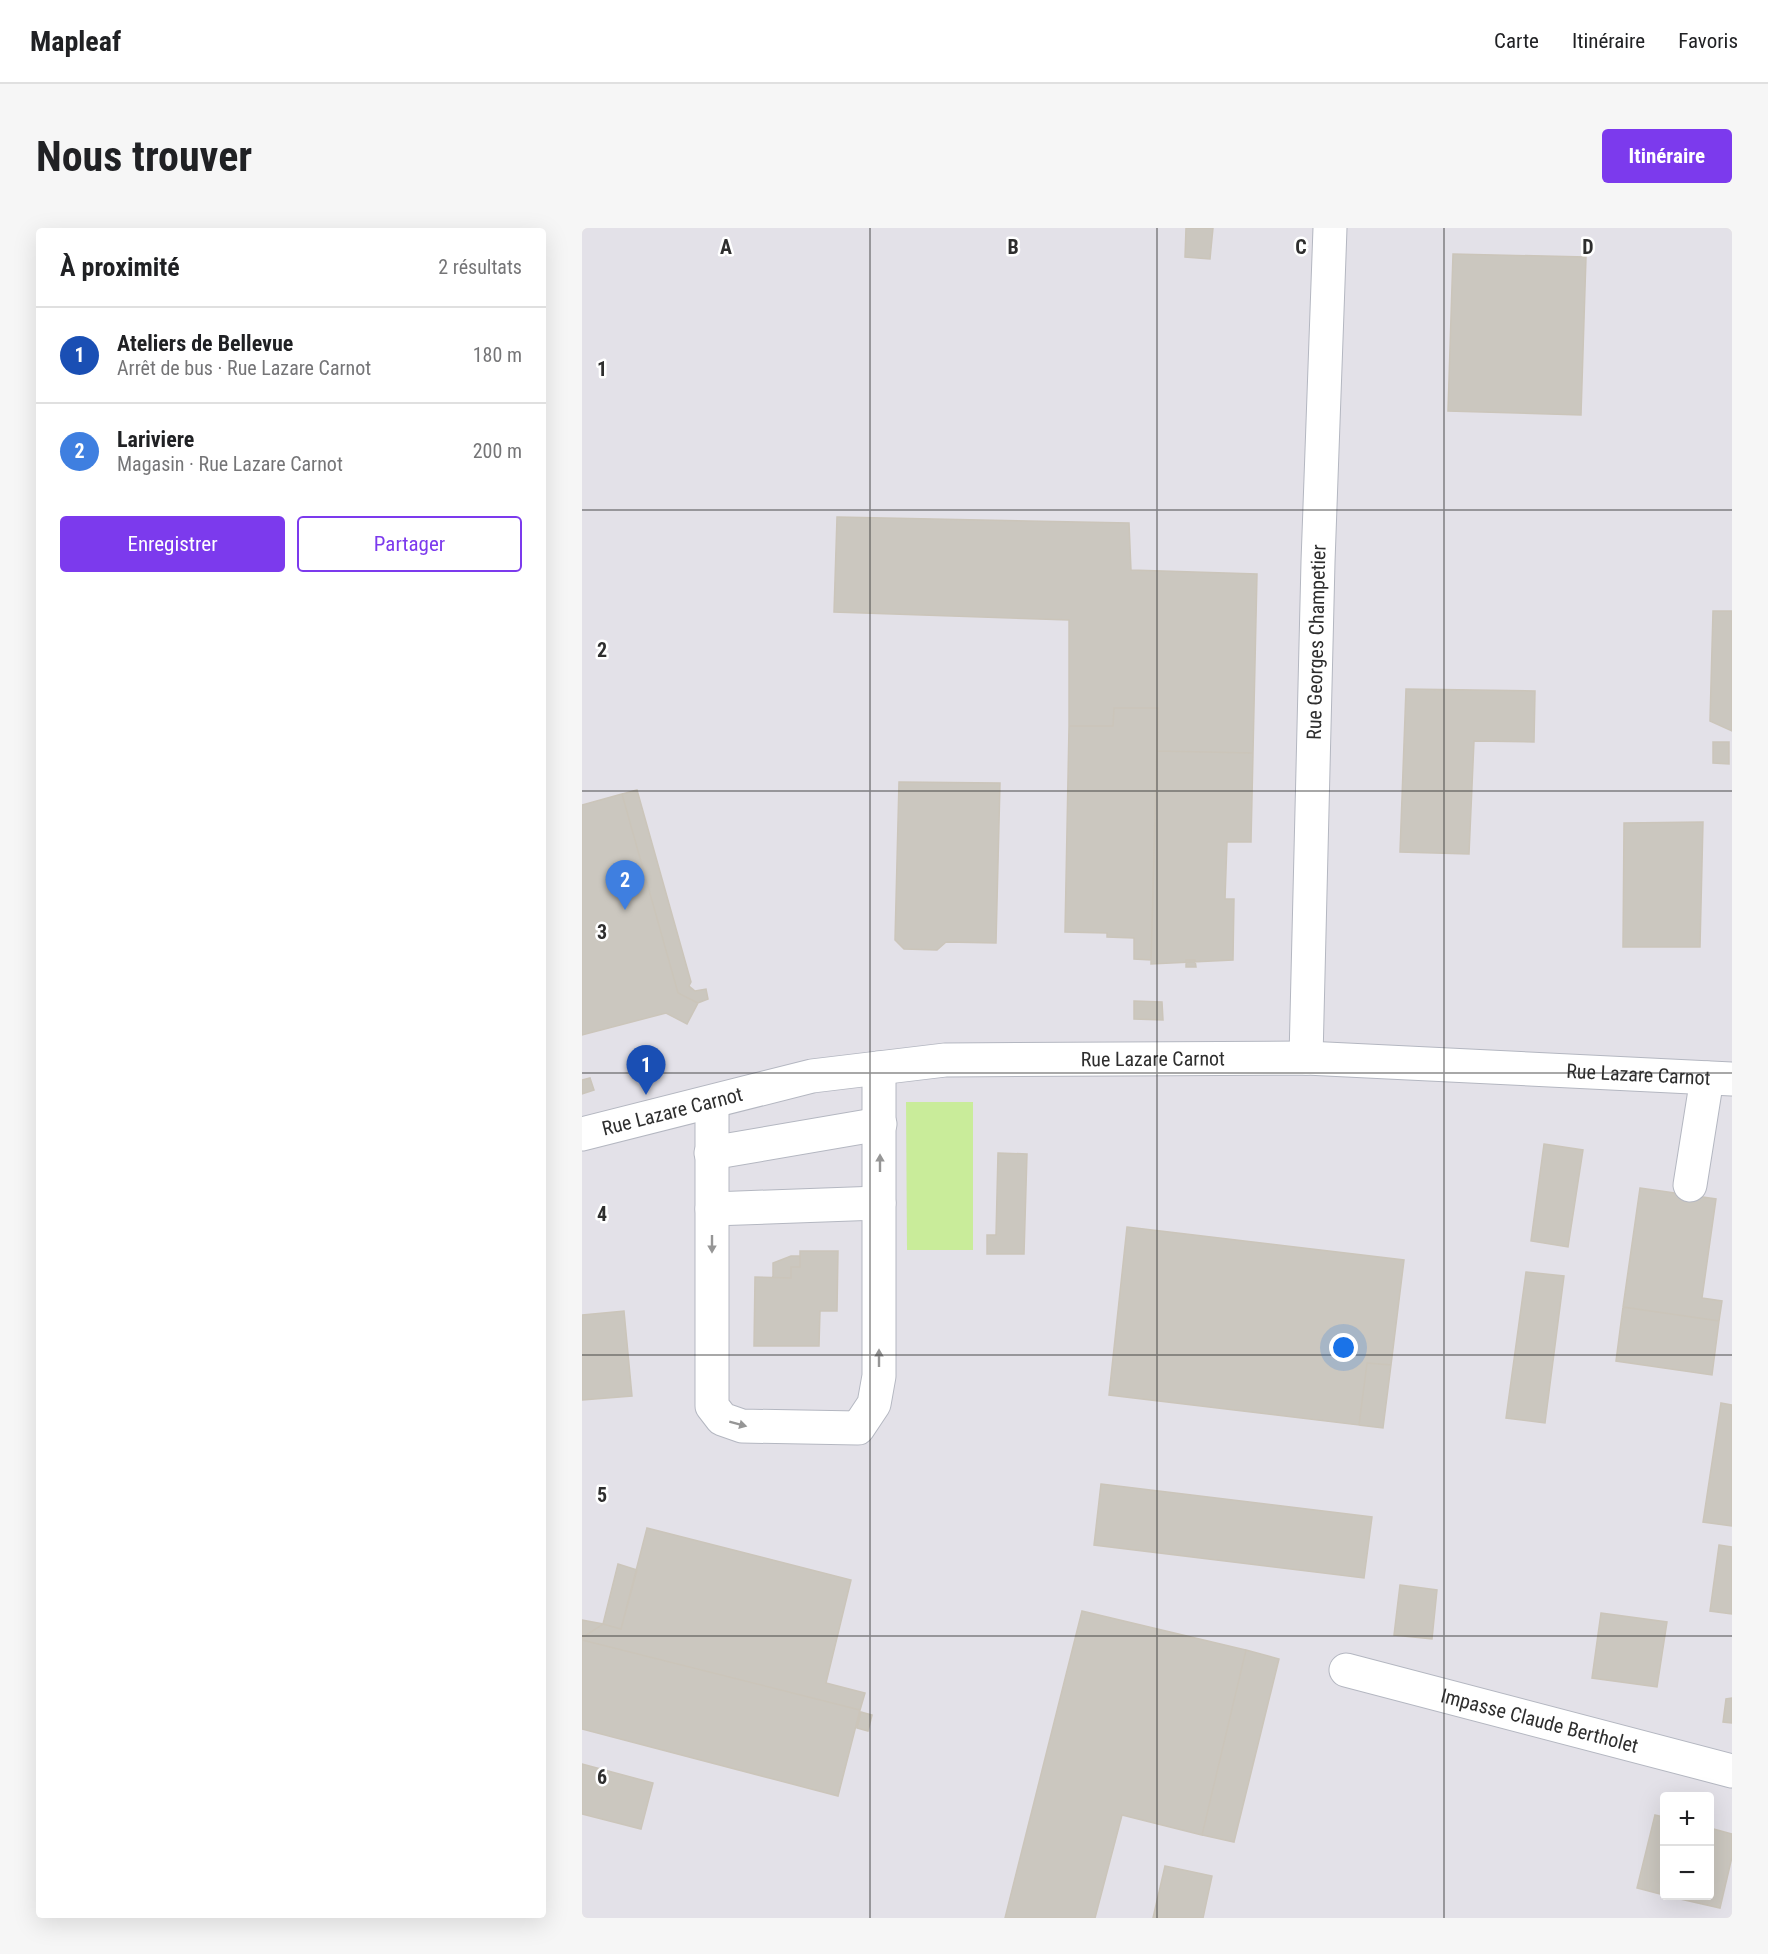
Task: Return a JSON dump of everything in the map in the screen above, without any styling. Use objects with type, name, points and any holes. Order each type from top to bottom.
[{"type":"street","name":"Rue Georges Champetier","points":[[1306,1058],[1329,228]]},
{"type":"street","name":"Rue Lazare Carnot","points":[[582,1134],[812,1076],[945,1060],[1306,1058],[1719,1078]]},
{"type":"street","points":[[712,1101],[712,1406],[722,1419],[742,1426],[858,1428],[874,1404],[879,1376],[879,1068]]},
{"type":"street","points":[[1690,1185],[1719,1078]]},
{"type":"street","points":[[711,1154],[880,1124]]},
{"type":"street","points":[[712,1209],[879,1203]]},
{"type":"street","name":"Impasse Claude Bertholet","points":[[1346,1670],[1732,1771]]},
{"type":"shaded area","points":[[582,228],[1732,228],[1732,1918],[582,1918]]},
{"type":"green space","points":[[906,1102],[973,1102],[973,1250],[907,1250]]},
{"type":"building","points":[[1186,228],[1213,228],[1210,259],[1185,257]]},
{"type":"building","points":[[1453,254],[1586,257],[1581,415],[1448,411]]},
{"type":"building","points":[[837,517],[1129,523],[1131,570],[1257,574],[1253,753],[1157,751],[1158,708],[1114,708],[1113,726],[1069,726],[1069,620],[834,612]]},
{"type":"building","points":[[1713,611],[1732,611],[1732,731],[1710,721]]},
{"type":"building","points":[[1406,689],[1535,691],[1534,742],[1474,741],[1469,854],[1400,852]]},
{"type":"building","points":[[1114,708],[1158,708],[1151,960],[1134,959],[1134,938],[1107,937],[1107,933],[1065,932],[1069,726],[1113,726]]},
{"type":"building","points":[[1713,742],[1729,742],[1729,764],[1713,763]]},
{"type":"building","points":[[1157,751],[1253,753],[1251,842],[1227,842],[1225,899],[1234,899],[1233,960],[1151,964]]},
{"type":"building","points":[[899,782],[1000,783],[996,943],[946,942],[937,950],[904,949],[895,940]]},
{"type":"building","points":[[637,790],[691,982],[689,986],[695,991],[706,989],[708,999],[698,1003],[678,993],[622,794]]},
{"type":"building","points":[[622,794],[678,993],[698,1003],[687,1024],[666,1013],[582,1035],[582,805]]},
{"type":"building","points":[[1703,822],[1700,947],[1623,947],[1624,823]]},
{"type":"building","points":[[1186,960],[1195,960],[1196,967],[1186,967]]},
{"type":"building","points":[[1134,1001],[1162,1002],[1163,1020],[1134,1019]]},
{"type":"building","points":[[590,1078],[594,1090],[582,1094],[582,1080]]},
{"type":"building","points":[[1544,1144],[1583,1150],[1568,1247],[1531,1241]]},
{"type":"building","points":[[998,1153],[1027,1154],[1024,1254],[987,1254],[987,1235],[996,1235]]},
{"type":"building","points":[[1640,1188],[1716,1199],[1702,1298],[1722,1301],[1719,1321],[1623,1307]]},
{"type":"building","points":[[1127,1227],[1404,1260],[1391,1365],[1367,1363],[1359,1425],[1109,1395]]},
{"type":"building","points":[[800,1251],[838,1251],[837,1311],[820,1311],[819,1346],[754,1346],[755,1277],[791,1278],[791,1267],[800,1267]]},
{"type":"building","points":[[791,1256],[800,1256],[800,1267],[791,1267],[791,1278],[773,1278],[773,1263]]},
{"type":"building","points":[[1526,1272],[1564,1276],[1545,1423],[1506,1418]]},
{"type":"building","points":[[1623,1307],[1719,1321],[1712,1375],[1616,1361]]},
{"type":"building","points":[[624,1311],[632,1396],[582,1400],[582,1315]]},
{"type":"building","points":[[1367,1363],[1391,1365],[1383,1428],[1359,1425]]},
{"type":"building","points":[[1721,1403],[1732,1405],[1732,1526],[1703,1522]]},
{"type":"building","points":[[1101,1484],[1372,1517],[1364,1578],[1094,1545]]},
{"type":"building","points":[[647,1528],[851,1580],[826,1683],[865,1693],[860,1710],[582,1640],[603,1624],[621,1629]]},
{"type":"building","points":[[1719,1545],[1732,1547],[1732,1614],[1710,1611]]},
{"type":"building","points":[[618,1564],[637,1570],[621,1629],[603,1624]]},
{"type":"building","points":[[1400,1585],[1437,1590],[1432,1639],[1394,1635]]},
{"type":"building","points":[[1082,1611],[1246,1650],[1202,1835],[1122,1815],[1095,1918],[1005,1918]]},
{"type":"building","points":[[1601,1613],[1667,1622],[1657,1687],[1592,1678]]},
{"type":"building","points":[[582,1620],[603,1624],[582,1638]]},
{"type":"building","points":[[582,1640],[860,1710],[838,1796],[582,1729]]},
{"type":"building","points":[[1246,1650],[1279,1659],[1234,1842],[1202,1835]]},
{"type":"building","points":[[1732,1698],[1732,1723],[1723,1722],[1726,1699]]},
{"type":"building","points":[[861,1712],[872,1715],[868,1731],[857,1728]]},
{"type":"building","points":[[582,1764],[653,1783],[641,1829],[582,1814]]},
{"type":"building","points":[[1655,1815],[1660,1816],[1660,1894],[1637,1888]]},
{"type":"building","points":[[1714,1829],[1732,1834],[1732,1857],[1720,1908],[1685,1900],[1714,1900]]},
{"type":"building","points":[[1165,1866],[1212,1876],[1203,1918],[1153,1918]]},
{"type":"place","name":"Lariviere","points":[[625,910]]},
{"type":"place","name":"Ateliers de Bellevue","points":[[646,1095]]}]
